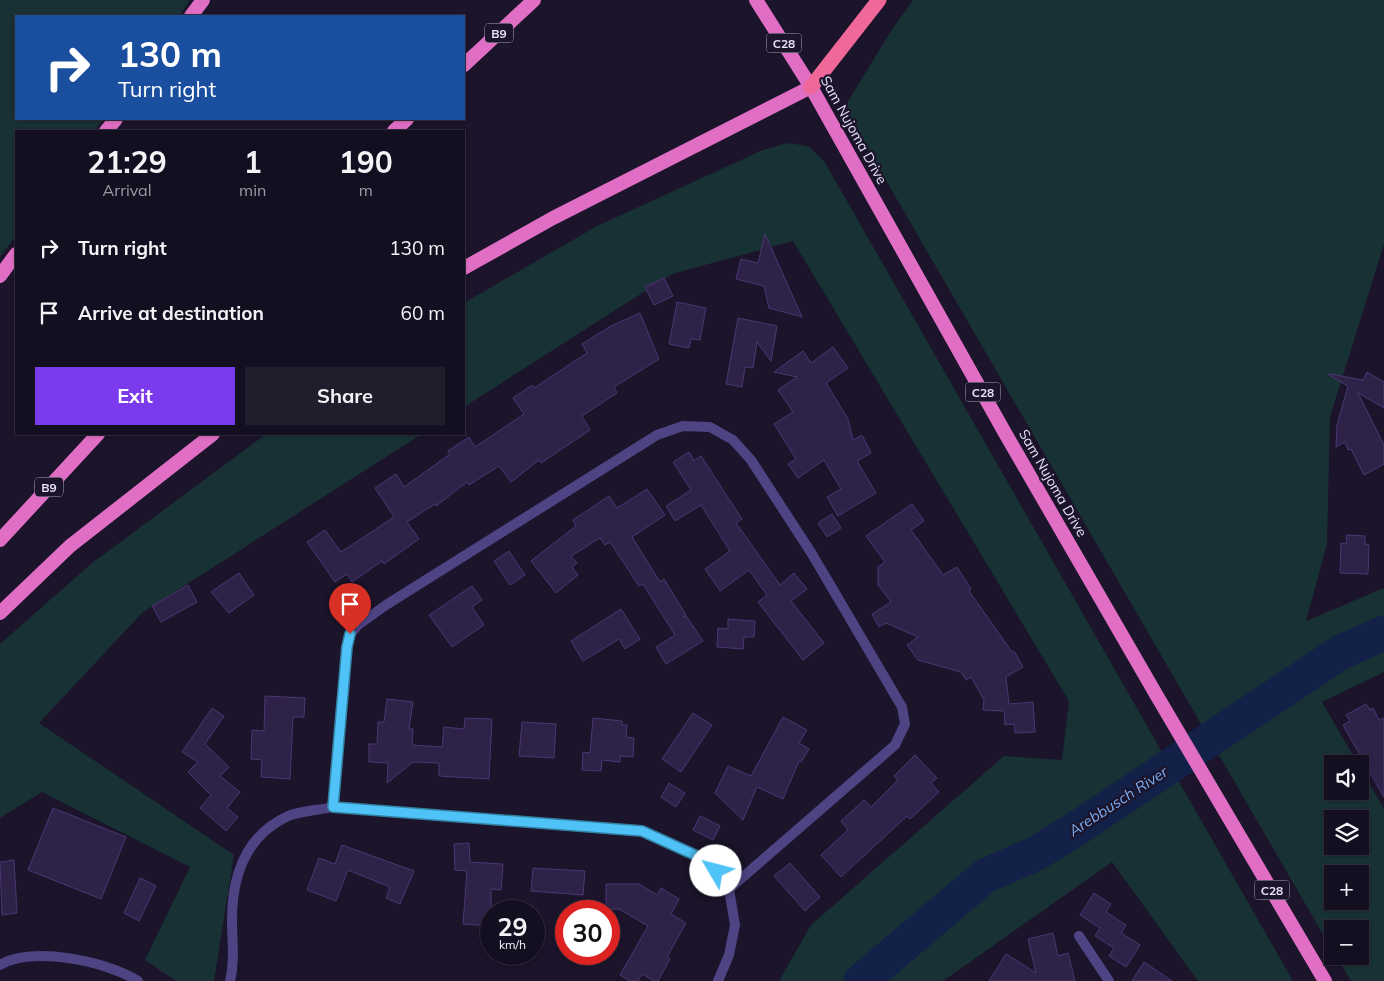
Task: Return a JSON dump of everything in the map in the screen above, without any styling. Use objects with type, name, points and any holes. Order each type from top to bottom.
[{"type":"highway","points":[[192,15],[203,0]]},
{"type":"highway","name":"B9","points":[[465,64],[534,0]]},
{"type":"highway","name":"Sam Nujoma Drive","points":[[756,0],[812,87],[1005,433],[1325,981]]},
{"type":"highway","points":[[465,267],[553,218],[812,87],[879,0]]},
{"type":"highway","points":[[107,130],[115,120]]},
{"type":"highway","points":[[395,130],[406,120]]},
{"type":"highway","points":[[0,276],[15,255]]},
{"type":"highway","name":"B9","points":[[0,540],[97,435]]},
{"type":"highway","points":[[0,613],[70,546],[212,435]]},
{"type":"street","points":[[333,807],[347,647],[350,634],[358,625],[657,435],[683,426],[710,427],[733,440],[751,460],[812,554],[902,707],[904,724],[895,745],[729,889]]},
{"type":"street","points":[[230,981],[232,971],[234,886],[241,862],[256,841],[272,826],[290,815],[333,807],[642,831],[695,855],[716,871],[729,889],[735,925],[729,955],[718,981]]},
{"type":"street","points":[[1079,936],[1109,981]]},
{"type":"street","points":[[0,965],[26,956],[82,959],[111,968],[138,981]]},
{"type":"green space","points":[[0,0],[190,0],[180,15],[15,15],[15,120],[103,120],[95,130],[15,130],[15,237],[0,257]]},
{"type":"green space","points":[[913,0],[1384,0],[1384,244],[1330,417],[1327,544],[1306,621],[1384,588],[1384,672],[1322,702],[1353,755],[1324,755],[1324,800],[1369,800],[1369,783],[1384,809],[1384,981],[1351,981],[1341,965],[1369,965],[1369,920],[1324,920],[1324,936],[844,108],[891,31]]},
{"type":"green space","points":[[788,143],[808,146],[824,161],[1293,981],[1198,981],[1112,862],[943,981],[779,981],[811,925],[1004,756],[1062,760],[1069,701],[793,241],[672,274],[465,406],[465,302],[597,226],[763,150]]},
{"type":"green space","points":[[265,435],[420,435],[143,612],[39,723],[234,855],[214,981],[176,981],[145,960],[190,867],[42,792],[0,818],[0,644],[92,563]]},
{"type":"building","points":[[765,234],[802,317],[769,308],[764,286],[736,279],[741,259],[758,263]]},
{"type":"building","points":[[664,278],[673,296],[654,305],[645,287]]},
{"type":"building","points":[[677,302],[706,308],[700,340],[691,339],[689,348],[669,344]]},
{"type":"building","points":[[640,313],[659,359],[614,387],[617,393],[582,416],[590,430],[541,463],[539,460],[511,482],[499,466],[469,485],[467,482],[436,506],[435,504],[407,522],[419,539],[384,564],[382,561],[352,582],[347,574],[335,582],[307,542],[325,530],[341,552],[394,517],[375,488],[396,474],[404,487],[450,454],[448,451],[469,437],[475,447],[524,414],[513,398],[532,385],[534,388],[587,353],[582,344],[611,326]]},
{"type":"building","points":[[738,318],[777,326],[771,361],[757,342],[753,368],[745,367],[742,387],[726,384]]},
{"type":"building","points":[[833,347],[848,368],[826,383],[848,419],[853,440],[862,435],[871,453],[857,461],[876,493],[838,516],[827,497],[841,489],[824,460],[798,478],[788,464],[796,459],[774,424],[793,412],[778,390],[797,377],[774,372],[803,351],[811,363]]},
{"type":"building","points":[[1367,372],[1384,382],[1384,408],[1358,393],[1384,445],[1384,464],[1364,475],[1351,449],[1348,450],[1345,442],[1336,447],[1337,425],[1348,386],[1329,375],[1363,380]]},
{"type":"building","points":[[689,452],[694,461],[701,456],[742,519],[736,523],[780,585],[794,573],[807,589],[791,601],[824,643],[803,660],[758,602],[767,595],[749,570],[720,591],[705,569],[730,551],[701,505],[675,521],[666,506],[691,490],[673,462]]},
{"type":"building","points":[[647,489],[665,515],[632,537],[660,582],[664,579],[686,615],[683,617],[687,617],[703,641],[666,664],[656,647],[675,635],[643,584],[639,586],[610,542],[605,545],[600,538],[571,556],[577,563],[572,567],[578,575],[556,593],[531,561],[576,526],[573,520],[609,496],[617,508]]},
{"type":"building","points":[[912,504],[924,521],[911,530],[943,575],[957,567],[971,589],[969,591],[1012,652],[1014,651],[1023,667],[1006,677],[1009,704],[1033,702],[1035,732],[1015,733],[1014,724],[1005,725],[1004,711],[983,710],[984,700],[971,677],[966,680],[961,672],[918,660],[907,645],[918,637],[886,623],[879,627],[872,614],[891,602],[878,585],[878,567],[885,562],[866,536]]},
{"type":"building","points":[[832,514],[841,528],[827,537],[818,523]]},
{"type":"building","points":[[1347,535],[1365,536],[1365,544],[1369,545],[1368,574],[1340,573],[1341,543],[1346,544]]},
{"type":"building","points":[[509,551],[525,575],[510,585],[494,561]]},
{"type":"building","points":[[239,573],[254,595],[229,613],[211,592]]},
{"type":"building","points":[[188,585],[197,602],[161,622],[152,606]]},
{"type":"building","points":[[472,586],[482,600],[472,607],[484,625],[452,647],[429,615]]},
{"type":"building","points":[[621,609],[640,639],[625,649],[619,639],[583,661],[571,641]]},
{"type":"building","points":[[728,619],[755,621],[754,637],[744,637],[743,649],[717,647],[718,628],[728,629]]},
{"type":"building","points":[[265,696],[305,698],[304,717],[293,717],[290,779],[261,777],[262,760],[251,759],[252,730],[264,731]]},
{"type":"building","points":[[387,699],[413,702],[409,729],[413,729],[412,745],[442,747],[444,727],[464,729],[465,718],[492,719],[489,779],[439,776],[439,763],[413,762],[387,783],[388,763],[369,762],[369,744],[377,744],[378,722],[384,722]]},
{"type":"building","points":[[1366,704],[1370,710],[1373,708],[1379,720],[1384,718],[1384,797],[1369,771],[1369,755],[1360,755],[1343,725],[1350,721],[1346,715]]},
{"type":"building","points":[[212,708],[224,716],[205,744],[229,767],[220,776],[240,792],[227,808],[238,817],[226,831],[200,808],[211,795],[188,772],[198,762],[182,752]]},
{"type":"building","points":[[693,713],[712,725],[681,772],[662,759]]},
{"type":"building","points":[[783,717],[807,730],[799,743],[809,749],[801,762],[799,761],[783,799],[757,787],[743,820],[715,793],[728,766],[751,776]]},
{"type":"building","points":[[593,718],[622,721],[622,725],[627,725],[626,737],[634,738],[633,757],[620,756],[620,762],[602,760],[601,771],[582,770],[583,752],[590,753]]},
{"type":"building","points":[[522,722],[556,724],[554,758],[519,756]]},
{"type":"building","points":[[915,755],[937,778],[931,783],[939,792],[910,819],[907,816],[841,877],[821,855],[848,830],[841,821],[864,800],[871,807],[898,780],[894,776]]},
{"type":"building","points":[[669,783],[685,793],[676,807],[661,797]]},
{"type":"building","points":[[53,808],[126,837],[101,899],[28,870]]},
{"type":"building","points":[[700,816],[720,826],[713,840],[693,830]]},
{"type":"building","points":[[469,843],[470,862],[503,864],[501,890],[491,889],[491,900],[480,900],[480,925],[463,924],[467,871],[455,870],[454,844]]},
{"type":"building","points":[[342,845],[414,871],[400,904],[386,898],[390,887],[348,870],[336,901],[307,890],[319,858],[335,864]]},
{"type":"building","points":[[14,860],[17,913],[2,915],[0,862]]},
{"type":"building","points":[[790,863],[820,897],[805,911],[774,876]]},
{"type":"building","points":[[533,868],[585,871],[583,895],[531,891]]},
{"type":"building","points":[[140,878],[156,886],[139,921],[124,913]]},
{"type":"building","points":[[606,884],[639,884],[657,895],[661,888],[679,899],[671,914],[686,923],[667,957],[670,959],[658,981],[654,981],[642,974],[638,981],[630,981],[620,975],[648,926],[620,910],[620,900],[606,900]]},
{"type":"building","points":[[1094,893],[1111,904],[1106,912],[1126,925],[1121,933],[1140,945],[1126,967],[1109,956],[1114,948],[1095,936],[1100,928],[1080,915]]},
{"type":"building","points":[[1053,933],[1058,956],[1068,953],[1075,981],[989,981],[1006,954],[1036,973],[1028,939]]},
{"type":"building","points":[[1144,962],[1172,981],[1132,981]]},
{"type":"waterway","name":"Arebbusch River","points":[[861,981],[985,876],[1035,854],[1079,827],[1341,652],[1384,633]]},
{"type":"route","points":[[350,634],[347,647],[333,807],[642,831],[695,855],[716,871]]}]
